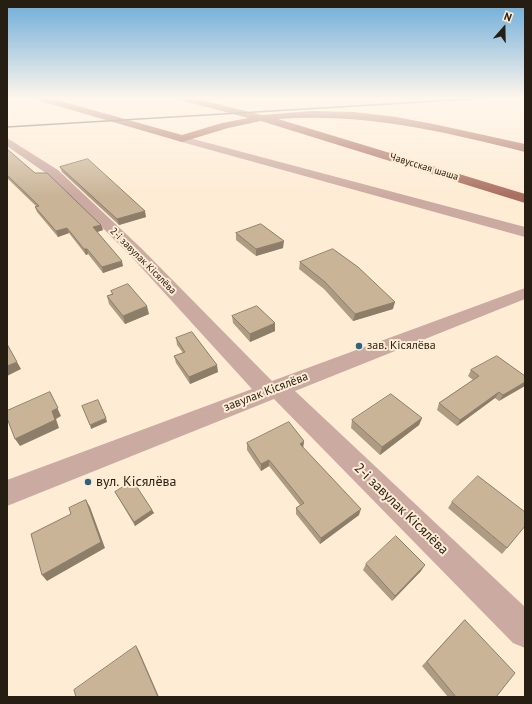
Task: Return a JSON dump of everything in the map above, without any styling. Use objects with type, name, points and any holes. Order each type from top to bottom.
[{"type":"main road","points":[[154,131],[182,139],[202,131]]},
{"type":"main road","name":"Чавусская шаша","points":[[317,131],[525,199]]},
{"type":"main road","name":"Чавусская шаша","points":[[319,131],[525,190]]},
{"type":"main road","points":[[451,131],[525,148]]},
{"type":"street","points":[[182,139],[525,232]]},
{"type":"street","name":"2-і завулак Кісялёва","points":[[7,142],[54,174],[135,251],[272,390],[525,631]]},
{"type":"street","name":"завулак Кісялёва","points":[[7,493],[525,293]]},
{"type":"building","points":[[7,149],[35,173],[47,173],[101,225],[93,227],[122,261],[102,267],[87,249],[84,249],[67,228],[56,231],[35,207],[39,206],[7,175]]},
{"type":"building","points":[[88,159],[145,211],[117,219],[60,167]]},
{"type":"building","points":[[261,224],[284,241],[256,249],[236,233]]},
{"type":"building","points":[[333,249],[358,267],[395,302],[355,314],[325,282],[300,262]]},
{"type":"building","points":[[128,284],[147,306],[123,316],[107,296],[113,294],[111,291]]},
{"type":"building","points":[[257,306],[275,323],[250,334],[232,316]]},
{"type":"building","points":[[192,332],[217,365],[189,377],[174,356],[185,352],[176,338]]},
{"type":"building","points":[[7,344],[17,362],[7,366]]},
{"type":"building","points":[[497,356],[525,376],[525,382],[503,395],[499,392],[460,420],[439,403],[479,376],[471,370]]},
{"type":"building","points":[[50,392],[58,408],[52,411],[55,420],[15,439],[7,418],[7,411]]},
{"type":"building","points":[[391,394],[422,418],[382,447],[352,420]]},
{"type":"building","points":[[98,400],[106,418],[90,425],[82,406]]},
{"type":"building","points":[[289,422],[304,441],[300,444],[361,509],[321,538],[296,508],[304,503],[269,460],[261,464],[247,443]]},
{"type":"building","points":[[478,476],[525,512],[525,526],[507,548],[452,502]]},
{"type":"building","points":[[133,481],[152,510],[134,522],[115,492]]},
{"type":"building","points":[[86,500],[101,542],[42,575],[31,534],[71,514],[69,508]]},
{"type":"building","points":[[396,536],[425,565],[395,596],[366,564]]},
{"type":"building","points":[[465,620],[515,673],[496,697],[456,697],[427,662]]},
{"type":"building","points":[[136,646],[158,697],[76,697],[74,690]]},
{"type":"place","name":"зав. Кісялёва","points":[[359,346]]},
{"type":"place","name":"вул. Кісялёва","points":[[88,482]]}]
